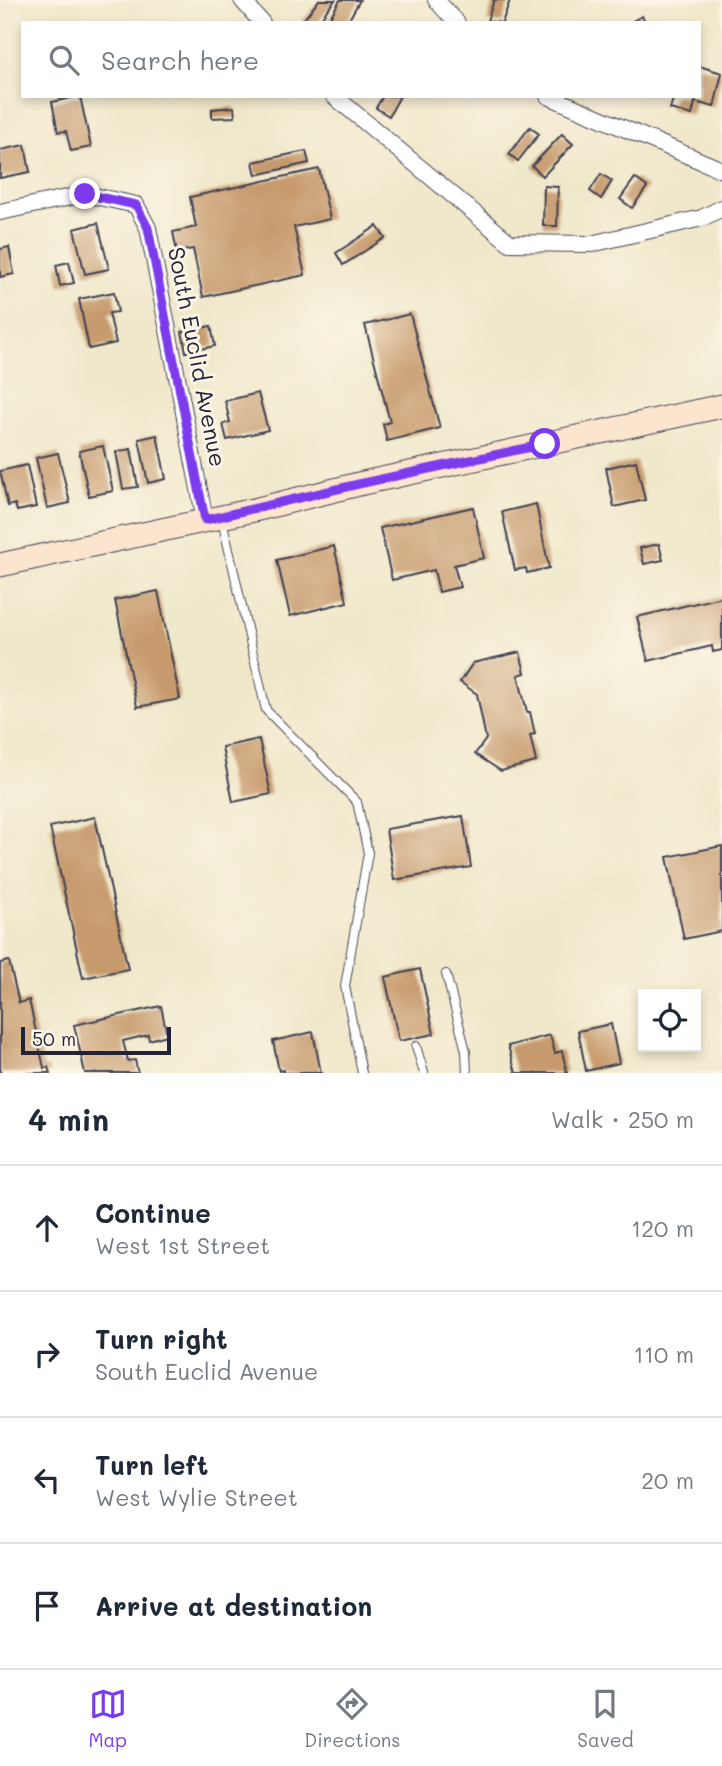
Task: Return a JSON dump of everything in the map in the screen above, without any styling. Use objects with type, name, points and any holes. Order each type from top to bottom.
[{"type":"street","points":[[242,0],[260,21]]},
{"type":"street","points":[[436,0],[455,21]]},
{"type":"street","points":[[336,98],[510,243],[591,244],[702,218],[722,208]]},
{"type":"street","points":[[553,98],[722,170]]},
{"type":"street","name":"South Euclid Avenue","points":[[0,212],[85,194],[136,205],[148,228],[213,519]]},
{"type":"street","points":[[0,565],[722,406]]},
{"type":"lane","points":[[213,519],[266,710],[357,802],[368,853],[345,986],[362,1073]]},
{"type":"lane","points":[[446,974],[466,1051],[467,1073]]},
{"type":"lane","points":[[416,1046],[424,1073]]},
{"type":"building","points":[[319,0],[335,0],[319,21],[303,21]]},
{"type":"building","points":[[340,0],[360,0],[348,21],[328,21]]},
{"type":"building","points":[[494,0],[510,0],[503,21],[487,21]]},
{"type":"building","points":[[701,67],[722,73],[714,107],[695,102],[692,115],[670,109],[673,98],[701,98]]},
{"type":"building","points":[[80,98],[91,147],[71,151],[66,131],[58,132],[52,102]]},
{"type":"building","points":[[382,98],[399,98],[389,116],[376,108]]},
{"type":"building","points":[[234,107],[235,117],[212,118],[212,109]]},
{"type":"building","points":[[530,127],[539,134],[518,161],[509,154]]},
{"type":"building","points":[[562,134],[573,144],[543,176],[532,166]]},
{"type":"building","points":[[25,145],[30,172],[0,178],[0,150]]},
{"type":"building","points":[[306,151],[309,163],[256,175],[253,162]]},
{"type":"building","points":[[319,169],[330,219],[294,227],[305,275],[203,297],[193,249],[177,252],[173,232],[196,227],[190,197]]},
{"type":"building","points":[[601,174],[612,181],[601,199],[590,191]]},
{"type":"building","points":[[635,178],[647,187],[632,208],[620,199]]},
{"type":"building","points":[[544,186],[558,187],[557,226],[543,226]]},
{"type":"building","points":[[98,223],[109,269],[85,274],[74,229]]},
{"type":"building","points":[[377,226],[385,238],[343,265],[336,253]]},
{"type":"building","points":[[9,247],[14,274],[0,277],[0,249]]},
{"type":"building","points":[[69,262],[74,283],[60,286],[56,265]]},
{"type":"building","points":[[114,292],[118,312],[109,313],[116,343],[89,349],[79,299]]},
{"type":"building","points":[[410,314],[440,428],[387,441],[383,424],[390,422],[365,325]]},
{"type":"building","points":[[211,326],[215,346],[186,352],[182,332]]},
{"type":"building","points":[[258,393],[268,430],[227,440],[223,424],[230,422],[225,401]]},
{"type":"building","points":[[157,435],[166,479],[148,483],[139,439]]},
{"type":"building","points":[[103,446],[113,491],[89,496],[79,451]]},
{"type":"building","points":[[131,449],[138,487],[123,489],[116,452]]},
{"type":"building","points":[[58,453],[70,503],[47,508],[36,458]]},
{"type":"building","points":[[636,461],[645,500],[614,507],[606,468]]},
{"type":"building","points":[[27,465],[36,507],[17,511],[15,504],[8,506],[0,471]]},
{"type":"building","points":[[536,504],[549,568],[527,573],[526,568],[515,570],[502,512]]},
{"type":"building","points":[[473,507],[484,558],[454,565],[460,587],[439,592],[434,570],[392,580],[380,528]]},
{"type":"building","points":[[659,544],[663,560],[644,564],[640,548]]},
{"type":"building","points":[[334,546],[347,602],[290,616],[277,560]]},
{"type":"building","points":[[158,591],[180,699],[137,707],[115,600]]},
{"type":"building","points":[[722,597],[722,650],[713,652],[712,646],[648,661],[637,617]]},
{"type":"building","points":[[520,652],[525,673],[518,675],[535,734],[530,735],[536,762],[501,771],[475,754],[486,739],[477,694],[460,682],[473,663]]},
{"type":"building","points":[[259,739],[271,794],[233,802],[222,747]]},
{"type":"building","points":[[463,816],[471,867],[394,880],[386,829]]},
{"type":"building","points":[[95,817],[128,969],[83,978],[50,827]]},
{"type":"building","points":[[722,846],[722,931],[684,939],[667,857]]},
{"type":"building","points":[[9,961],[19,1003],[29,1000],[44,1068],[48,1067],[50,1073],[0,1073],[0,963]]},
{"type":"building","points":[[420,969],[434,1034],[399,1041],[385,977]]},
{"type":"building","points":[[161,1006],[167,1035],[149,1040],[148,1035],[123,1041],[128,1061],[135,1060],[138,1073],[85,1073],[74,1025]]},
{"type":"building","points":[[611,1024],[619,1063],[586,1071],[578,1031]]},
{"type":"building","points":[[313,1032],[321,1073],[279,1071],[273,1041]]},
{"type":"building","points":[[550,1035],[555,1053],[562,1051],[567,1073],[516,1073],[508,1046]]},
{"type":"route","points":[[85,194],[136,205],[148,228],[205,520],[545,444]]}]
